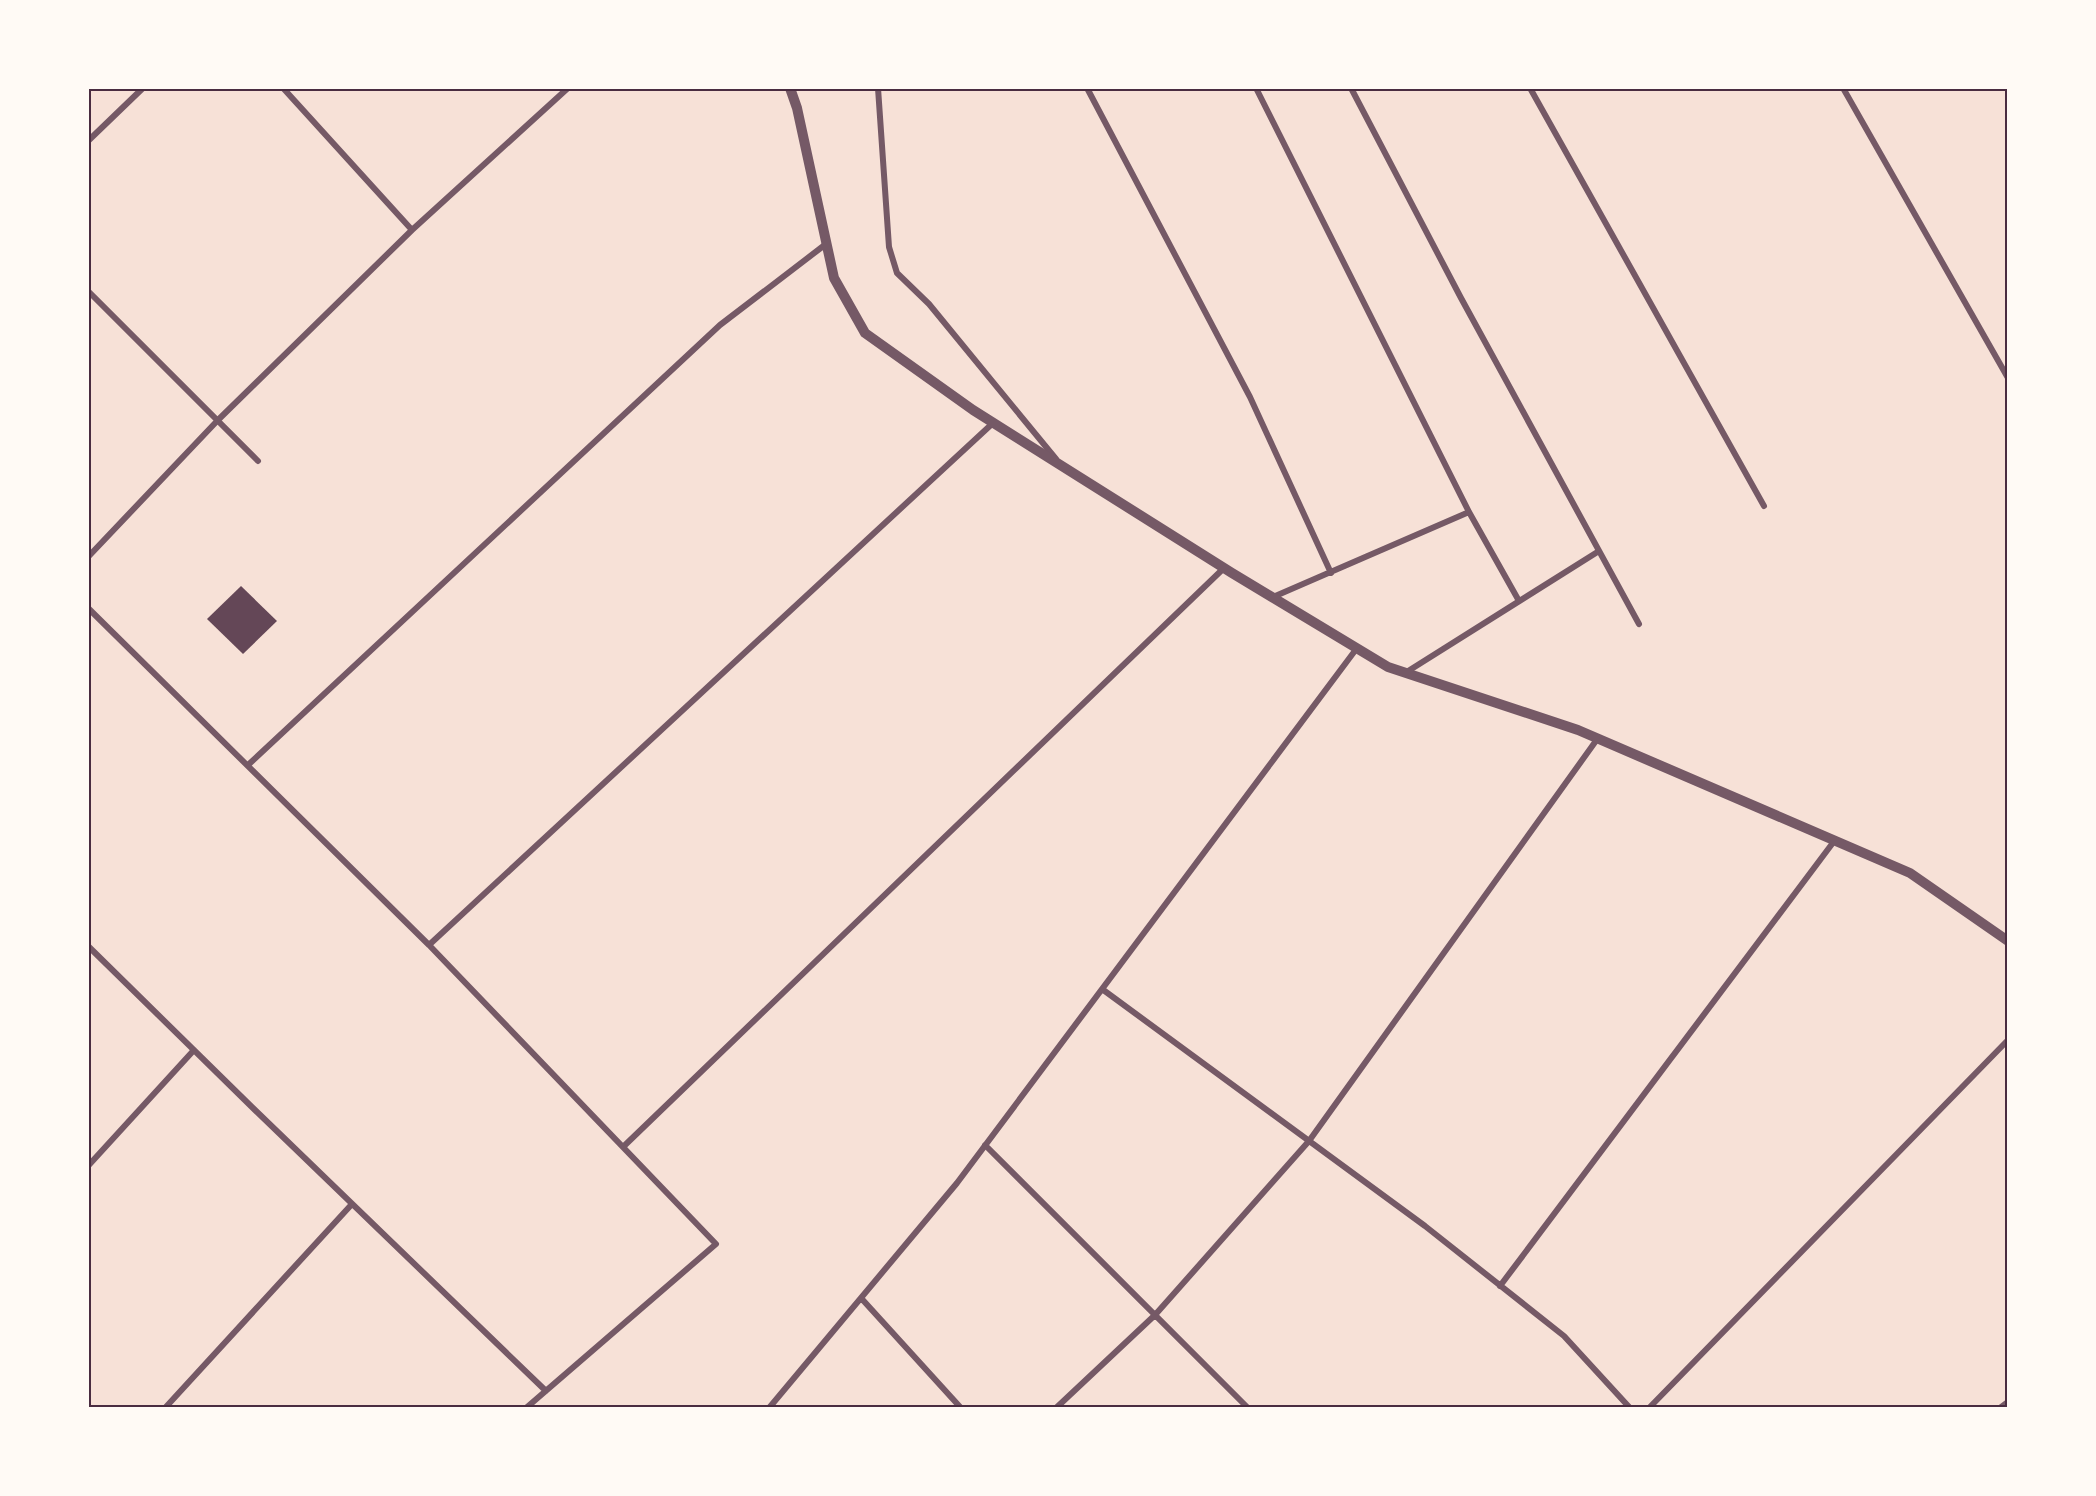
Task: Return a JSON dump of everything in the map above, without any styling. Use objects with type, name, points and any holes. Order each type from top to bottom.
[{"type":"street","points":[[88,141],[143,88]]},
{"type":"street","points":[[283,88],[412,230]]},
{"type":"street","points":[[88,557],[218,420],[412,230],[568,88]]},
{"type":"street","points":[[790,88],[797,108],[834,278],[865,333],[993,423],[1224,568],[1388,667],[1578,730],[1910,873],[2007,941]]},
{"type":"street","points":[[878,88],[889,247],[897,273],[929,304],[1062,466]]},
{"type":"street","points":[[1087,88],[1250,396],[1331,573]]},
{"type":"street","points":[[1256,88],[1469,512],[1520,601]]},
{"type":"street","points":[[1351,88],[1461,298],[1639,624]]},
{"type":"street","points":[[1530,88],[1764,506]]},
{"type":"street","points":[[1843,88],[2007,378]]},
{"type":"street","points":[[248,765],[720,326],[826,244]]},
{"type":"street","points":[[88,291],[258,461]]},
{"type":"street","points":[[429,945],[993,423]]},
{"type":"street","points":[[1273,597],[1469,512]]},
{"type":"street","points":[[1405,673],[1599,551]]},
{"type":"street","points":[[623,1147],[1224,568]]},
{"type":"street","points":[[88,608],[429,945],[716,1244],[526,1407]]},
{"type":"street","points":[[769,1407],[957,1183],[1357,648]]},
{"type":"street","points":[[1056,1407],[1155,1315],[1309,1141],[1598,738]]},
{"type":"street","points":[[1500,1286],[1835,840]]},
{"type":"street","points":[[88,946],[546,1391]]},
{"type":"street","points":[[1102,990],[1425,1226],[1564,1336],[1630,1407]]},
{"type":"street","points":[[1648,1407],[2007,1040]]},
{"type":"street","points":[[88,1166],[194,1050]]},
{"type":"street","points":[[985,1145],[1248,1407]]},
{"type":"street","points":[[165,1407],[352,1204]]},
{"type":"street","points":[[861,1298],[961,1407]]},
{"type":"street","points":[[2000,1407],[2007,1402]]},
{"type":"building","points":[[241,586],[277,621],[243,654],[207,619]]}]
